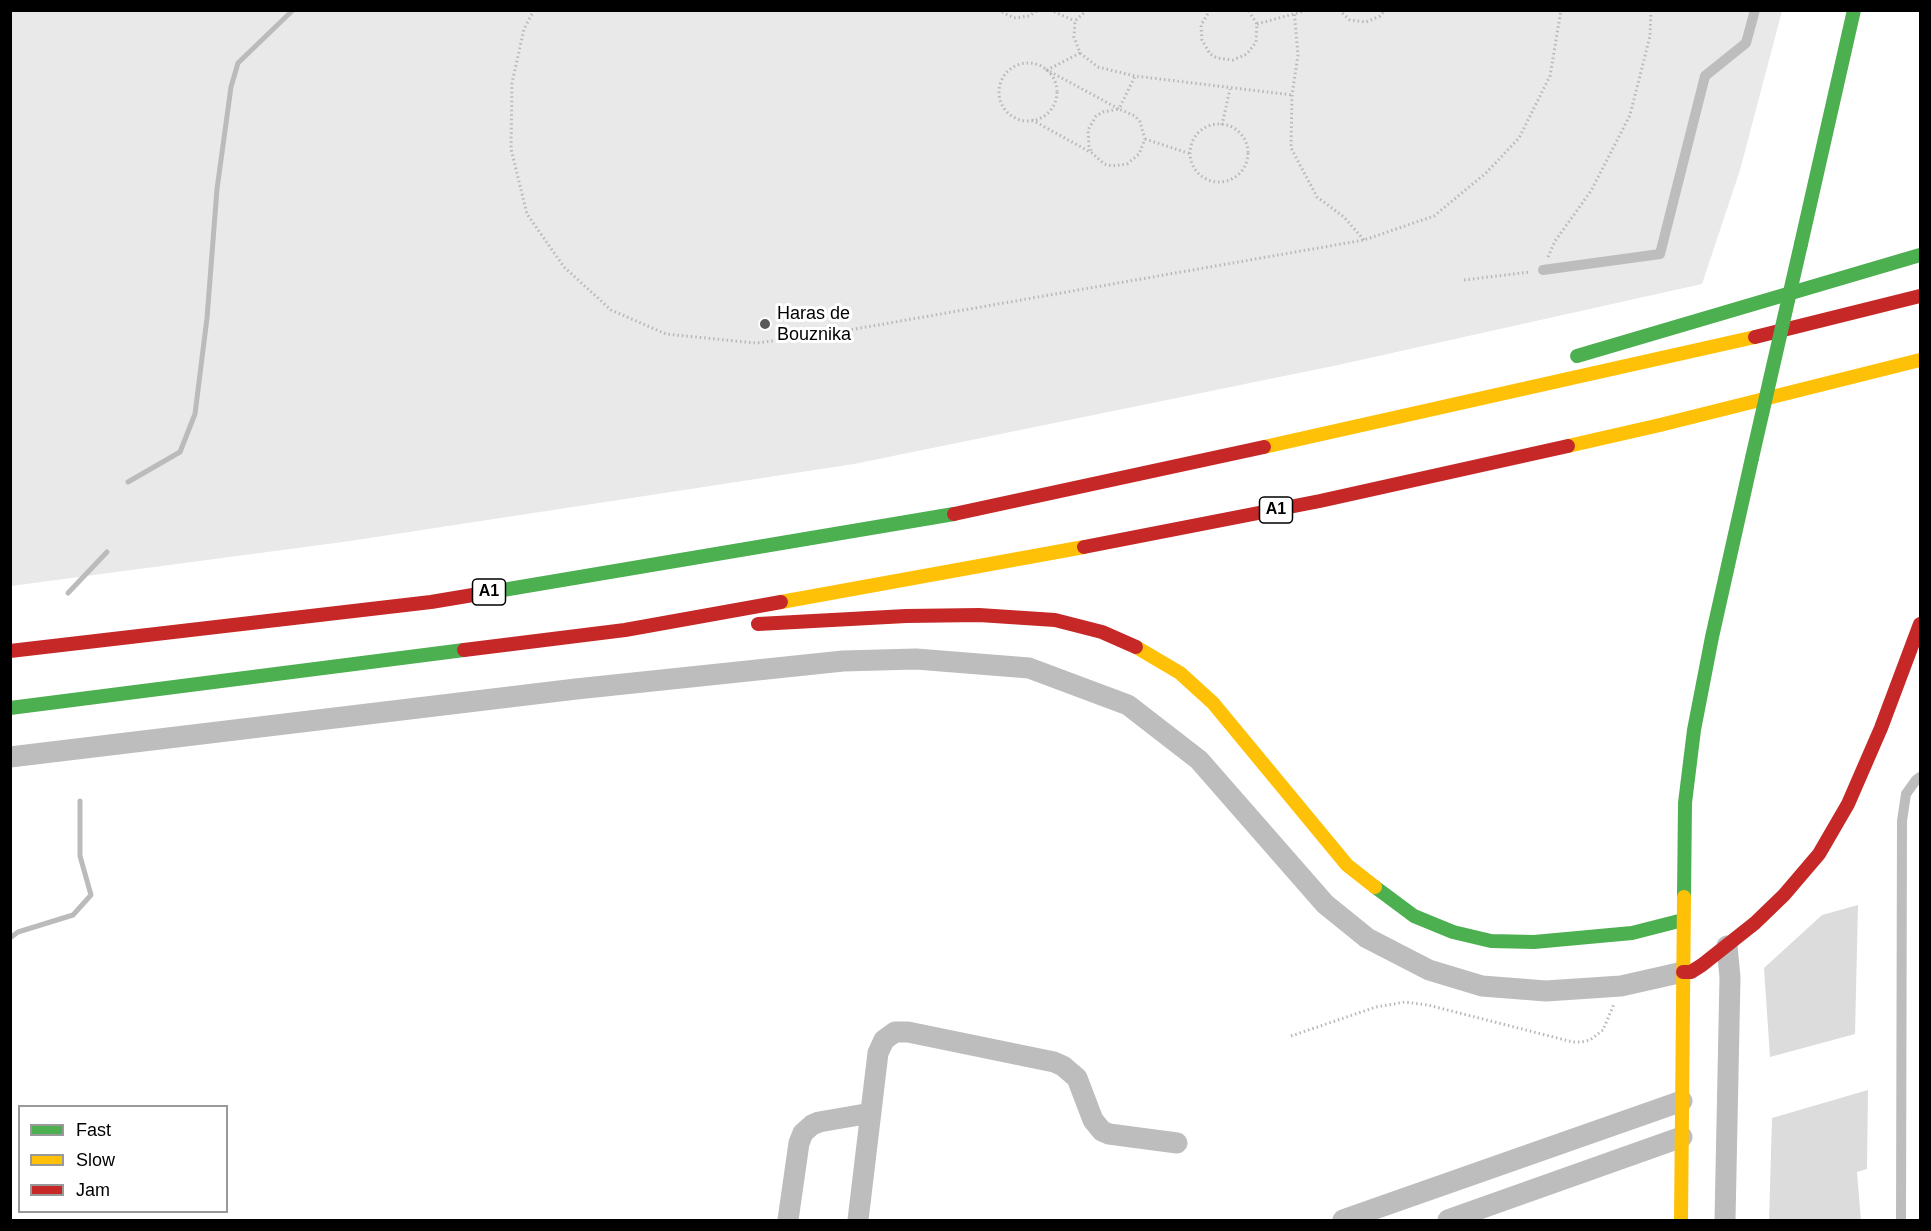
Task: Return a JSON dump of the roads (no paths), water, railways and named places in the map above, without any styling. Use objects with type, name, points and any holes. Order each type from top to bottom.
[{"type":"main road","points":[[1681,1221],[1685,803],[1694,730],[1712,637],[1854,10]]},
{"type":"main road","points":[[1559,362],[1920,255]]},
{"type":"main road","name":"A1","points":[[10,651],[431,602],[965,512],[1747,339],[1920,296]]},
{"type":"main road","name":"A1","points":[[10,708],[625,630],[1102,544],[1320,501],[1660,425],[1920,360]]},
{"type":"main road","points":[[1273,445],[1479,385]]},
{"type":"main road","points":[[625,630],[906,616],[979,615],[1055,620],[1102,632],[1143,650],[1180,672],[1213,703],[1347,865],[1414,916],[1453,932],[1491,941],[1534,942],[1632,933],[1683,920]]},
{"type":"main road","points":[[1683,972],[1687,973],[1697,969],[1755,923],[1784,895],[1819,854],[1848,804],[1881,728],[1920,624]]},
{"type":"street","points":[[10,757],[576,689],[843,661],[916,659],[1029,668],[1128,705],[1199,760],[1325,904],[1367,938],[1429,970],[1482,986],[1546,990],[1621,986],[1683,972]]},
{"type":"street","points":[[1725,1221],[1730,977],[1727,946]]},
{"type":"street","points":[[858,1221],[880,1046],[895,1032],[908,1032],[1063,1066],[1077,1078],[1093,1120],[1102,1131],[1109,1134],[1177,1143]]},
{"type":"street","points":[[1347,1220],[1682,1101]]},
{"type":"street","points":[[788,1221],[802,1133],[819,1122],[871,1113]]},
{"type":"street","points":[[1448,1221],[1682,1137]]},
{"type":"lane","points":[[1543,270],[1660,254],[1705,76],[1746,43],[1755,10]]},
{"type":"lane","points":[[1901,1221],[1902,821],[1906,794],[1920,777]]},
{"type":"waterway","points":[[128,482],[180,452],[195,414],[207,318],[217,189],[231,87],[238,63],[293,10]]},
{"type":"waterway","points":[[68,593],[107,552]]},
{"type":"waterway","points":[[10,938],[18,932],[73,915],[91,895],[80,856],[80,801]]},
{"type":"place","name":"Haras de Bouznika","points":[[765,324]]}]
